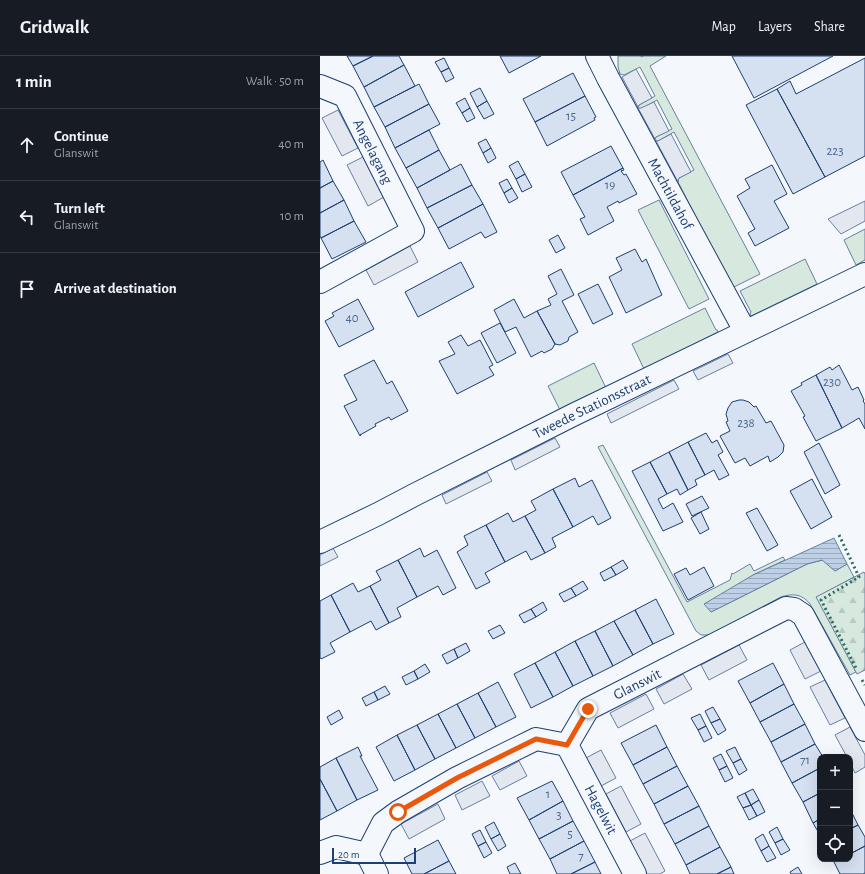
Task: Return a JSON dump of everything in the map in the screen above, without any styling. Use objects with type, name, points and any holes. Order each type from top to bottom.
[{"type":"street","name":"Machtildahof","points":[[597,56],[745,331]]},
{"type":"street","name":"Angelagang","points":[[320,86],[345,96],[413,231],[320,282]]},
{"type":"street","name":"Tweede Stationsstraat","points":[[320,542],[573,415],[865,274]]},
{"type":"street","name":"Glanswit","points":[[567,745],[588,709],[786,608],[803,615],[865,730]]},
{"type":"street","points":[[367,854],[383,823],[398,812],[457,778],[536,739],[567,745]]},
{"type":"street","name":"Hagelwit","points":[[567,745],[635,874]]},
{"type":"street","points":[[320,853],[336,847],[367,854]]},
{"type":"street","points":[[367,854],[377,874]]},
{"type":"green space","points":[[618,56],[666,56],[650,66],[760,274],[732,288],[678,182],[679,178],[694,170],[674,132],[656,141],[656,137],[672,129],[657,100],[641,109],[638,108],[639,105],[655,96],[640,67],[624,75],[620,74],[618,67]]},
{"type":"green space","points":[[659,200],[709,299],[689,309],[638,210]]},
{"type":"green space","points":[[865,229],[865,260],[856,265],[844,240]]},
{"type":"green space","points":[[805,259],[817,284],[751,316],[751,312],[740,291]]},
{"type":"green space","points":[[705,308],[718,332],[644,369],[632,344]]},
{"type":"green space","points":[[594,363],[606,388],[560,410],[548,386]]},
{"type":"green space","points":[[603,445],[687,602],[730,580],[732,573],[733,574],[750,564],[754,571],[783,557],[785,560],[753,575],[711,612],[807,564],[823,560],[835,571],[847,564],[854,577],[817,597],[856,672],[850,675],[810,604],[804,598],[797,595],[781,597],[709,635],[701,635],[696,631],[598,447]]},
{"type":"green space","points":[[864,572],[865,670],[857,674],[816,597]]},
{"type":"shaded area","points":[[636,69],[652,98],[638,107],[622,77]]},
{"type":"shaded area","points":[[654,102],[669,131],[656,137],[655,139],[638,108]]},
{"type":"shaded area","points":[[338,110],[358,148],[342,156],[322,118]]},
{"type":"shaded area","points":[[671,134],[691,172],[679,178],[678,182],[656,141]]},
{"type":"shaded area","points":[[363,157],[384,197],[368,206],[347,165]]},
{"type":"shaded area","points":[[865,201],[865,221],[841,234],[828,219]]},
{"type":"shaded area","points":[[410,246],[418,262],[374,285],[366,270]]},
{"type":"shaded area","points":[[728,354],[733,363],[698,380],[693,371]]},
{"type":"shaded area","points":[[674,380],[679,389],[611,423],[607,414]]},
{"type":"shaded area","points":[[555,438],[560,447],[515,470],[511,460]]},
{"type":"shaded area","points":[[487,472],[492,481],[446,504],[442,495]]},
{"type":"shaded area","points":[[333,548],[338,557],[320,566],[320,555]]},
{"type":"shaded area","points":[[805,642],[821,671],[805,679],[790,650]]},
{"type":"shaded area","points":[[739,645],[747,660],[709,680],[701,665]]},
{"type":"shaded area","points":[[683,674],[692,689],[664,704],[656,689]]},
{"type":"shaded area","points":[[825,680],[845,718],[830,725],[810,687]]},
{"type":"shaded area","points":[[646,694],[654,709],[618,728],[610,713]]},
{"type":"shaded area","points":[[850,727],[865,755],[865,767],[855,773],[853,769],[853,754],[845,754],[835,735]]},
{"type":"shaded area","points":[[601,750],[616,778],[601,786],[586,758]]},
{"type":"shaded area","points":[[519,761],[527,776],[500,790],[492,776]]},
{"type":"shaded area","points":[[482,781],[490,796],[462,810],[455,795]]},
{"type":"shaded area","points":[[621,786],[641,824],[626,832],[606,794]]},
{"type":"shaded area","points":[[438,804],[445,819],[409,839],[401,824]]},
{"type":"shaded area","points":[[645,833],[665,871],[660,874],[647,874],[630,841]]},
{"type":"water","points":[[834,538],[847,564],[835,571],[822,560],[807,564],[711,612],[704,604],[753,575]]},
{"type":"building","points":[[347,56],[373,56],[353,66]]},
{"type":"building","points":[[373,56],[399,56],[404,65],[364,87],[353,66]]},
{"type":"building","points":[[500,56],[541,56],[509,73]]},
{"type":"building","points":[[732,56],[833,56],[754,98]]},
{"type":"building","points":[[444,58],[449,68],[441,72],[435,62]]},
{"type":"building","points":[[865,58],[865,156],[825,177],[777,89],[790,81],[796,94]]},
{"type":"building","points":[[404,65],[415,86],[374,107],[364,87]]},
{"type":"building","points":[[449,68],[454,78],[446,82],[441,72]]},
{"type":"building","points":[[573,73],[585,96],[535,122],[523,99]]},
{"type":"building","points":[[419,84],[429,104],[385,127],[374,107]]},
{"type":"building","points":[[480,88],[487,101],[477,107],[470,93]]},
{"type":"building","points":[[777,89],[825,177],[793,194],[746,105]]},
{"type":"building","points":[[585,96],[596,117],[594,118],[595,120],[547,146],[535,122]]},
{"type":"building","points":[[465,98],[470,108],[462,113],[456,103]]},
{"type":"building","points":[[487,101],[494,114],[484,119],[477,107]]},
{"type":"building","points":[[429,104],[440,124],[395,148],[385,127]]},
{"type":"building","points":[[470,108],[475,118],[467,122],[462,113]]},
{"type":"building","points":[[429,130],[439,150],[406,168],[395,148]]},
{"type":"building","points":[[486,139],[491,148],[483,153],[478,143]]},
{"type":"building","points":[[611,146],[623,168],[573,195],[561,172]]},
{"type":"building","points":[[491,148],[496,158],[488,163],[483,153]]},
{"type":"building","points":[[439,150],[450,170],[417,188],[406,168]]},
{"type":"building","points":[[323,160],[333,181],[320,188],[320,162]]},
{"type":"building","points":[[518,161],[525,174],[516,179],[509,166]]},
{"type":"building","points":[[461,164],[472,185],[427,208],[417,188]]},
{"type":"building","points":[[772,165],[787,194],[774,201],[789,228],[755,246],[748,233],[755,229],[737,196],[750,188],[745,179]]},
{"type":"building","points":[[623,168],[624,170],[621,171],[624,175],[626,174],[637,194],[607,207],[614,221],[588,235],[580,219],[585,217],[573,195]]},
{"type":"building","points":[[525,174],[532,187],[522,192],[516,179]]},
{"type":"building","points":[[507,179],[512,188],[504,193],[499,183]]},
{"type":"building","points":[[333,181],[344,200],[320,213],[320,188]]},
{"type":"building","points":[[472,185],[483,204],[438,228],[427,208]]},
{"type":"building","points":[[512,188],[518,198],[509,203],[504,193]]},
{"type":"building","points":[[344,200],[354,221],[321,238],[320,213]]},
{"type":"building","points":[[483,204],[497,232],[485,238],[481,232],[449,249],[438,228]]},
{"type":"building","points":[[354,221],[366,242],[332,259],[321,238]]},
{"type":"building","points":[[558,235],[565,248],[556,253],[549,240]]},
{"type":"building","points":[[635,249],[642,262],[646,259],[662,295],[626,313],[609,277],[622,270],[616,258]]},
{"type":"building","points":[[461,262],[474,287],[418,317],[405,292]]},
{"type":"building","points":[[561,269],[574,295],[562,301],[578,332],[569,337],[568,341],[560,345],[555,344],[537,311],[551,305],[548,299],[557,294],[548,276]]},
{"type":"building","points":[[598,284],[613,314],[593,324],[578,294]]},
{"type":"building","points":[[358,299],[374,329],[339,347],[325,321],[334,316],[332,313]]},
{"type":"building","points":[[514,299],[524,318],[537,311],[555,344],[552,349],[544,353],[542,351],[531,357],[516,327],[505,332],[494,310]]},
{"type":"building","points":[[500,323],[516,353],[497,363],[481,333]]},
{"type":"building","points":[[461,335],[468,346],[480,340],[493,365],[489,367],[494,375],[457,394],[439,361],[455,354],[448,342]]},
{"type":"building","points":[[374,360],[387,384],[392,381],[408,411],[391,420],[389,417],[375,424],[376,426],[360,436],[344,406],[357,400],[344,375]]},
{"type":"building","points":[[839,365],[852,390],[858,387],[864,400],[865,429],[859,418],[842,428],[816,375],[830,367],[832,370]]},
{"type":"building","points":[[816,375],[842,428],[816,441],[803,417],[805,416],[791,391],[802,385],[801,383]]},
{"type":"building","points":[[739,400],[749,402],[754,407],[756,406],[766,423],[771,421],[784,445],[783,452],[770,462],[768,456],[750,466],[745,458],[735,463],[720,436],[730,431],[726,422],[728,421],[726,414],[732,402]]},
{"type":"building","points":[[706,433],[712,443],[717,440],[723,452],[718,455],[729,475],[719,480],[714,470],[705,475],[688,442]]},
{"type":"building","points":[[688,442],[705,475],[695,480],[697,485],[688,490],[669,452]]},
{"type":"building","points":[[819,443],[840,485],[825,494],[804,452]]},
{"type":"building","points":[[669,452],[688,490],[680,495],[677,489],[667,494],[650,462]]},
{"type":"building","points":[[650,462],[667,494],[658,499],[663,509],[673,503],[683,522],[663,531],[632,471]]},
{"type":"building","points":[[575,478],[579,487],[592,480],[611,518],[598,525],[593,516],[573,527],[553,489]]},
{"type":"building","points":[[812,479],[832,517],[811,529],[790,491]]},
{"type":"building","points":[[553,489],[573,527],[552,538],[556,547],[545,553],[525,516],[536,510],[531,501]]},
{"type":"building","points":[[702,496],[709,508],[692,516],[686,504]]},
{"type":"building","points":[[757,508],[778,545],[767,551],[746,513]]},
{"type":"building","points":[[701,512],[709,529],[700,534],[691,518]]},
{"type":"building","points":[[508,513],[513,522],[525,516],[545,553],[531,560],[526,551],[505,562],[486,525]]},
{"type":"building","points":[[486,525],[505,562],[485,573],[490,582],[476,589],[457,552],[468,545],[464,536]]},
{"type":"building","points":[[420,548],[424,557],[437,550],[456,588],[443,595],[438,586],[417,597],[398,560]]},
{"type":"building","points":[[398,560],[417,597],[397,608],[401,617],[389,623],[370,586],[381,580],[376,571]]},
{"type":"building","points":[[623,560],[628,568],[616,575],[611,567]]},
{"type":"building","points":[[611,567],[616,575],[604,581],[600,573]]},
{"type":"building","points":[[704,567],[714,586],[688,600],[674,574],[686,568],[690,575]]},
{"type":"building","points":[[583,581],[588,589],[576,596],[571,588]]},
{"type":"building","points":[[353,583],[358,592],[370,586],[389,623],[376,630],[371,621],[350,632],[331,595]]},
{"type":"building","points":[[571,588],[576,596],[564,602],[559,594]]},
{"type":"building","points":[[331,595],[350,632],[330,643],[335,652],[321,659],[320,601]]},
{"type":"building","points":[[656,599],[674,634],[653,644],[635,610]]},
{"type":"building","points":[[543,602],[547,610],[536,617],[531,609]]},
{"type":"building","points":[[531,609],[536,617],[524,623],[519,615]]},
{"type":"building","points":[[635,610],[653,644],[633,655],[614,621]]},
{"type":"building","points":[[614,621],[633,655],[613,666],[595,631]]},
{"type":"building","points":[[500,625],[505,633],[493,639],[488,631]]},
{"type":"building","points":[[595,631],[613,666],[593,676],[575,641]]},
{"type":"building","points":[[575,641],[593,676],[573,686],[555,652]]},
{"type":"building","points":[[466,643],[470,651],[458,658],[454,649]]},
{"type":"building","points":[[454,649],[458,658],[447,664],[442,655]]},
{"type":"building","points":[[555,652],[573,686],[553,697],[535,663]]},
{"type":"building","points":[[535,663],[553,697],[531,708],[514,674]]},
{"type":"building","points":[[773,663],[784,684],[750,703],[738,681]]},
{"type":"building","points":[[425,664],[430,672],[418,679],[414,671]]},
{"type":"building","points":[[414,671],[418,679],[406,685],[402,677]]},
{"type":"building","points":[[498,682],[516,717],[496,727],[478,693]]},
{"type":"building","points":[[784,684],[794,704],[760,722],[750,703]]},
{"type":"building","points":[[385,686],[390,694],[378,700],[374,692]]},
{"type":"building","points":[[374,692],[378,700],[366,706],[362,698]]},
{"type":"building","points":[[478,693],[496,727],[475,738],[457,704]]},
{"type":"building","points":[[457,704],[475,738],[456,748],[438,714]]},
{"type":"building","points":[[794,704],[805,724],[771,742],[760,722]]},
{"type":"building","points":[[713,707],[720,719],[711,723],[705,711]]},
{"type":"building","points":[[339,710],[343,718],[331,725],[327,717]]},
{"type":"building","points":[[438,714],[456,748],[435,759],[417,725]]},
{"type":"building","points":[[700,714],[706,726],[698,730],[691,718]]},
{"type":"building","points":[[720,719],[726,730],[718,735],[711,723]]},
{"type":"building","points":[[805,724],[815,744],[781,762],[771,742]]},
{"type":"building","points":[[417,725],[435,759],[415,770],[397,735]]},
{"type":"building","points":[[656,725],[667,747],[633,765],[621,743]]},
{"type":"building","points":[[706,726],[712,738],[704,742],[698,730]]},
{"type":"building","points":[[397,735],[415,770],[394,781],[376,747]]},
{"type":"building","points":[[815,744],[821,754],[817,754],[817,770],[792,783],[781,762]]},
{"type":"building","points":[[358,747],[362,756],[360,756],[378,790],[357,800],[336,758]]},
{"type":"building","points":[[667,747],[677,766],[643,784],[633,765]]},
{"type":"building","points":[[735,747],[741,759],[733,763],[726,751]]},
{"type":"building","points":[[721,754],[727,766],[719,770],[713,758]]},
{"type":"building","points":[[336,758],[357,800],[337,811],[320,779],[320,767]]},
{"type":"building","points":[[741,759],[747,770],[739,775],[733,763]]},
{"type":"building","points":[[677,766],[688,786],[654,804],[643,784]]},
{"type":"building","points":[[727,766],[733,778],[725,782],[719,770]]},
{"type":"building","points":[[817,770],[817,795],[803,802],[792,783]]},
{"type":"building","points":[[320,779],[337,811],[320,820]]},
{"type":"building","points":[[552,781],[563,801],[529,820],[517,798]]},
{"type":"building","points":[[688,786],[699,806],[664,824],[654,804]]},
{"type":"building","points":[[753,789],[759,800],[751,805],[745,793]]},
{"type":"building","points":[[745,793],[751,805],[743,808],[737,797]]},
{"type":"building","points":[[817,795],[817,821],[813,823],[803,802]]},
{"type":"building","points":[[759,800],[765,812],[757,816],[751,805]]},
{"type":"building","points":[[563,801],[573,821],[539,839],[529,820]]},
{"type":"building","points":[[751,805],[757,816],[749,820],[743,808]]},
{"type":"building","points":[[699,806],[709,826],[675,844],[664,824]]},
{"type":"building","points":[[853,815],[858,825],[853,828]]},
{"type":"building","points":[[573,821],[584,841],[550,859],[539,839]]},
{"type":"building","points":[[817,821],[817,830],[813,823]]},
{"type":"building","points":[[494,822],[500,834],[491,839],[485,827]]},
{"type":"building","points":[[858,825],[865,837],[865,846],[853,852],[853,828]]},
{"type":"building","points":[[709,826],[720,847],[686,865],[675,844]]},
{"type":"building","points":[[777,827],[783,839],[775,843],[769,832]]},
{"type":"building","points":[[480,830],[486,842],[478,846],[472,834]]},
{"type":"building","points":[[500,834],[506,846],[498,851],[491,839]]},
{"type":"building","points":[[763,834],[769,846],[761,851],[755,839]]},
{"type":"building","points":[[783,839],[790,850],[781,855],[775,843]]},
{"type":"building","points":[[438,840],[449,861],[424,874],[412,874],[404,858]]},
{"type":"building","points":[[584,841],[595,862],[571,874],[557,874],[550,859]]},
{"type":"building","points":[[486,842],[492,853],[484,858],[478,846]]},
{"type":"building","points":[[769,846],[776,858],[767,862],[761,851]]},
{"type":"building","points":[[865,846],[865,873],[840,874],[834,862],[853,862],[853,852]]},
{"type":"building","points":[[720,847],[731,867],[717,874],[690,874],[686,865]]},
{"type":"building","points":[[449,861],[456,874],[424,874]]},
{"type":"building","points":[[595,862],[601,874],[571,874]]},
{"type":"building","points":[[515,863],[521,874],[510,874],[507,867]]},
{"type":"building","points":[[731,867],[734,874],[717,874]]},
{"type":"building","points":[[798,867],[802,874],[791,874],[790,872]]},
{"type":"hedge","points":[[839,535],[859,577],[821,600],[857,670]]},
{"type":"hedge","points":[[862,680],[865,685]]},
{"type":"route","points":[[398,812],[457,778],[536,739],[567,745],[588,709]]}]
